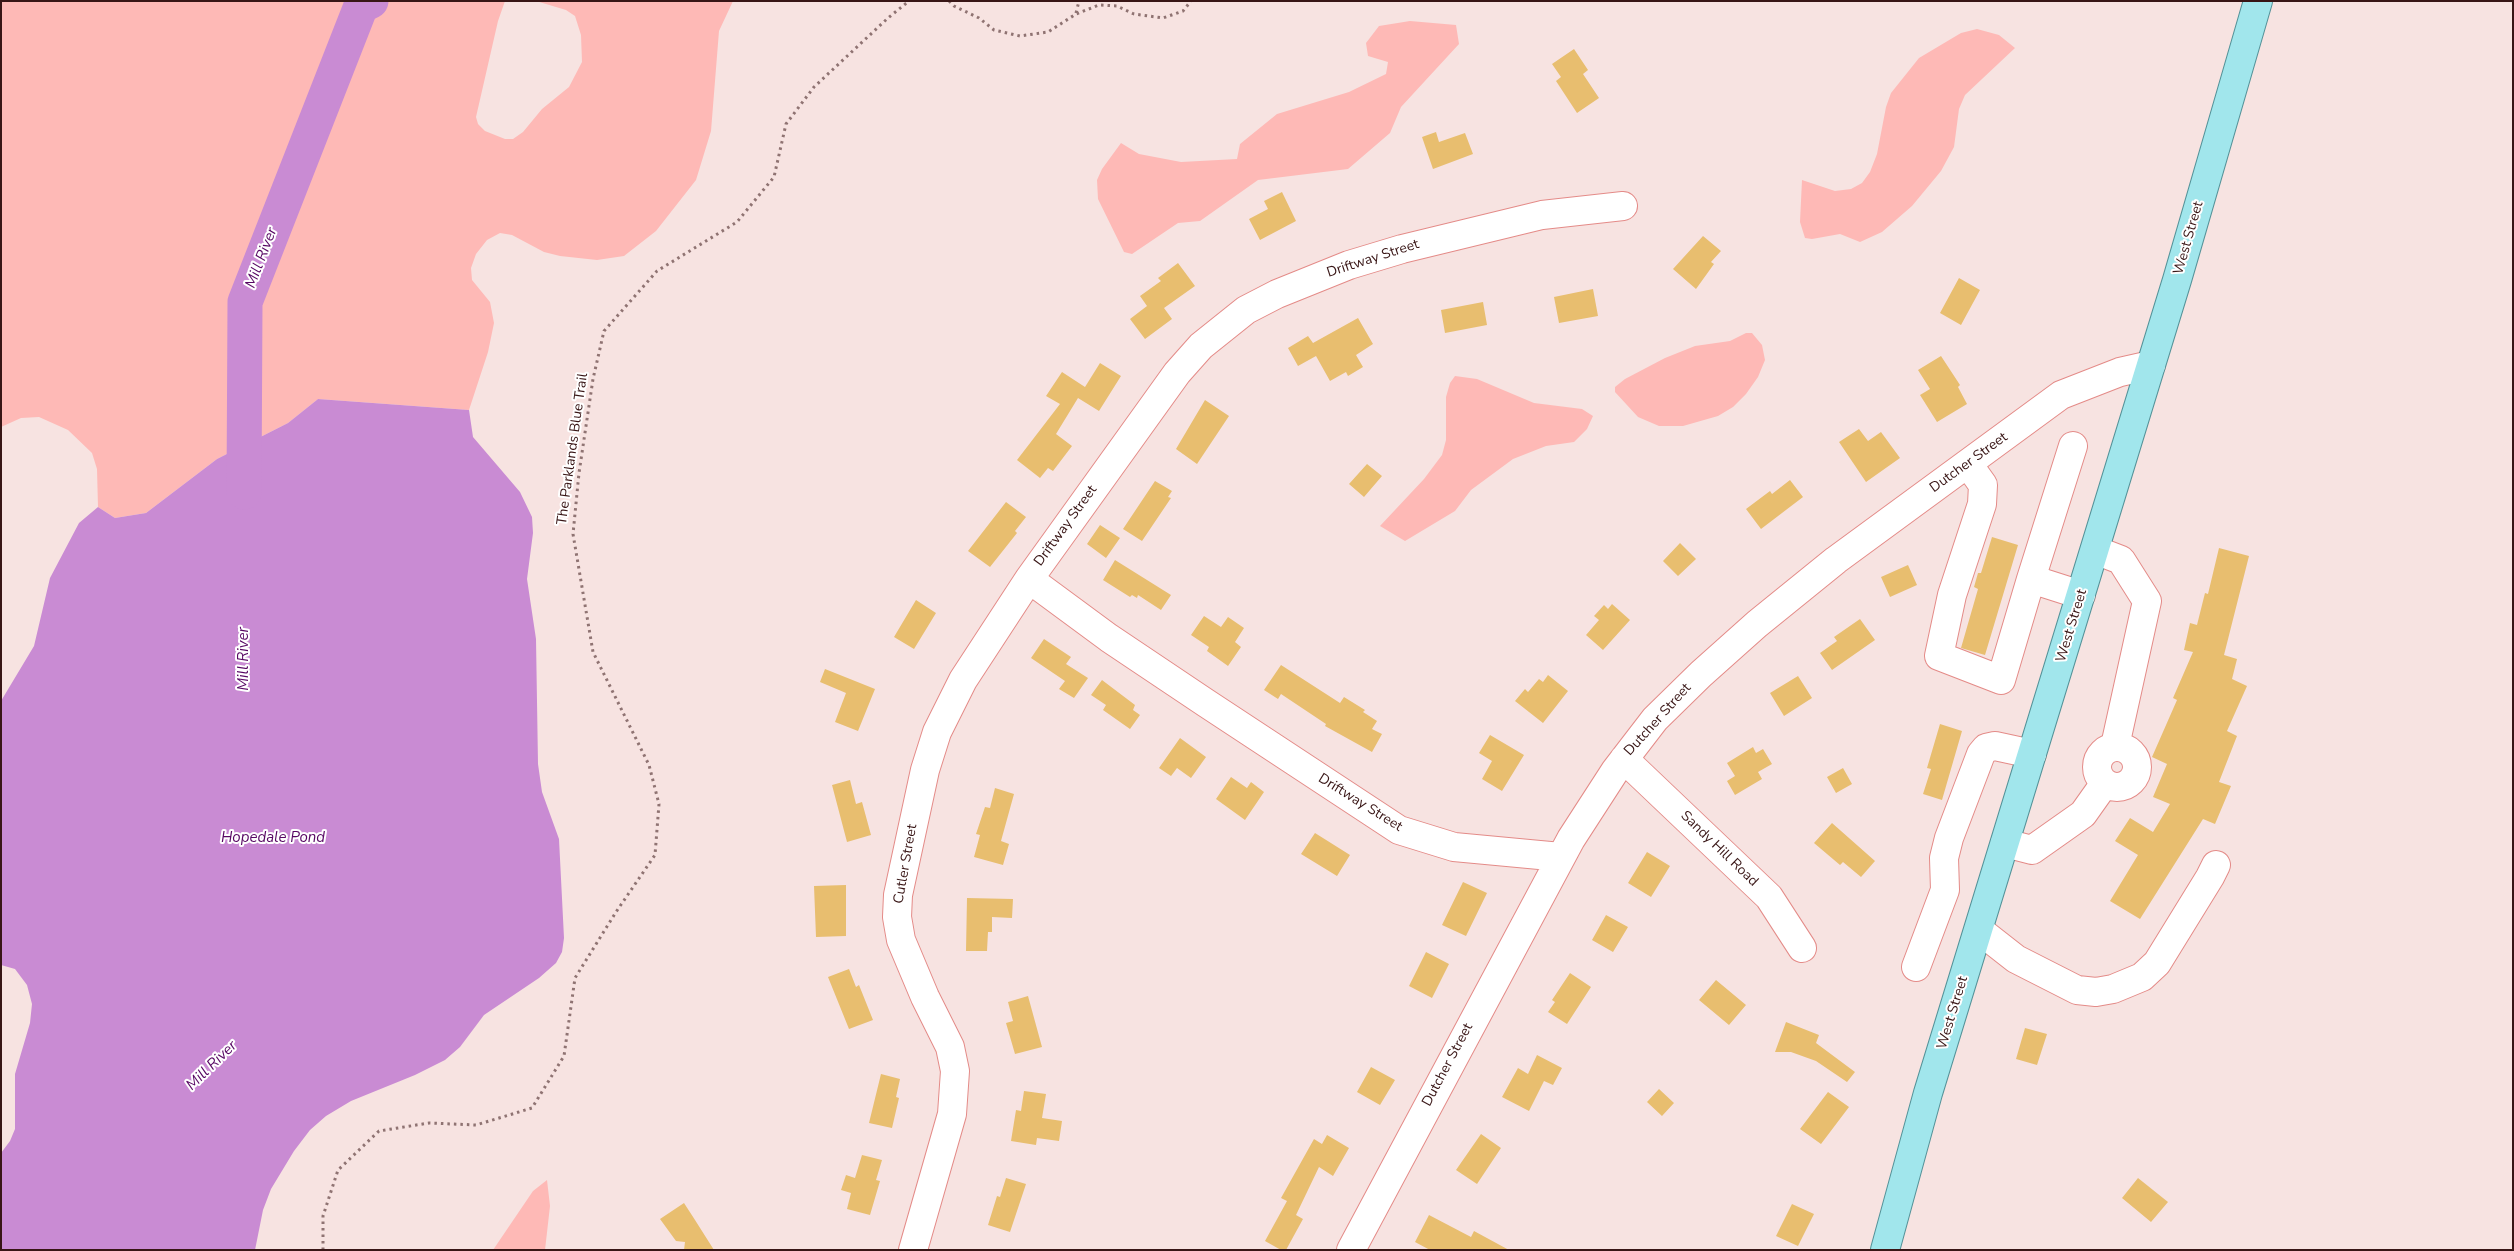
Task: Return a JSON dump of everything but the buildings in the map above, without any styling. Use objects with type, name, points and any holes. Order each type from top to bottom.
[{"type":"main road","name":"West Street","points":[[1885,1250],[1926,1102],[2151,365],[2258,1]]},
{"type":"street","name":"Driftway Street","points":[[1561,857],[1454,848],[1399,830],[1198,698],[1029,579],[1177,373],[1201,346],[1246,310],[1277,294],[1349,265],[1402,249],[1542,215],[1624,206]]},
{"type":"street","name":"Dutcher Street","points":[[1354,1249],[1561,857],[1624,759],[1656,719],[1701,674],[1756,624],[1836,560],[2061,395],[2120,372],[2151,365]]},
{"type":"street","points":[[1968,464],[1983,485],[1982,504],[1952,595],[1939,656],[2000,680],[2073,446]]},
{"type":"street","points":[[2005,843],[2032,850],[2083,814],[2105,782],[2120,786],[2128,784],[2137,772],[2134,756],[2129,750],[2114,746],[2147,601],[2121,560],[2095,550]]},
{"type":"street","name":"Cutler Street","points":[[913,1250],[952,1114],[955,1071],[950,1047],[925,997],[902,940],[897,917],[898,895],[925,770],[937,732],[963,680],[1029,579]]},
{"type":"street","points":[[2031,579],[2081,595]]},
{"type":"street","points":[[1916,967],[1945,890],[1944,858],[1949,838],[1981,754],[1986,748],[1995,746],[2032,754]]},
{"type":"street","name":"Sandy Hill Road","points":[[1624,759],[1769,897],[1802,948]]},
{"type":"street","points":[[1979,930],[2016,959],[2077,990],[2096,992],[2113,989],[2142,977],[2157,963],[2216,865]]},
{"type":"path","name":"The Parklands Blue Trail","points":[[322,1250],[323,1216],[338,1170],[380,1131],[429,1123],[476,1125],[532,1108],[564,1056],[576,978],[616,912],[655,856],[659,804],[649,765],[593,652],[573,534],[593,379],[604,332],[657,272],[737,222],[774,177],[786,124],[814,87],[909,1]]},
{"type":"path","points":[[949,1],[994,30],[1020,36],[1048,32],[1076,14],[1100,5],[1117,6],[1134,14],[1163,18],[1183,11],[1191,1]]},
{"type":"path","points":[[1076,14],[1079,1]]},
{"type":"shaded area","points":[[1,1],[505,1],[498,21],[476,117],[478,124],[485,131],[505,139],[513,139],[523,132],[542,109],[569,87],[582,62],[581,35],[575,16],[566,10],[536,1],[733,1],[719,31],[711,131],[696,180],[656,231],[624,256],[597,260],[560,256],[544,252],[512,235],[500,233],[487,240],[476,254],[471,268],[472,280],[490,302],[494,323],[488,352],[469,410],[318,399],[288,423],[217,459],[146,513],[115,518],[98,507],[97,469],[92,453],[68,430],[39,417],[21,418],[1,427]]},
{"type":"shaded area","points":[[1410,21],[1456,25],[1459,44],[1401,107],[1390,133],[1348,169],[1258,180],[1200,221],[1178,223],[1132,254],[1124,252],[1098,199],[1097,180],[1102,169],[1121,143],[1139,154],[1181,162],[1237,159],[1240,144],[1277,114],[1349,92],[1386,74],[1388,62],[1368,56],[1366,43],[1379,26]]},
{"type":"shaded area","points":[[1977,29],[1999,35],[2015,48],[1965,95],[1959,109],[1954,147],[1941,171],[1912,206],[1882,232],[1860,242],[1840,234],[1812,239],[1805,238],[1800,222],[1802,180],[1835,191],[1851,189],[1862,183],[1870,172],[1877,154],[1886,107],[1891,93],[1919,58],[1961,33]]},
{"type":"shaded area","points":[[1746,333],[1752,333],[1762,345],[1765,360],[1758,377],[1746,394],[1733,407],[1718,416],[1683,426],[1659,426],[1638,417],[1615,392],[1615,387],[1625,379],[1665,358],[1695,346],[1730,341]]},
{"type":"shaded area","points":[[1455,376],[1477,379],[1534,403],[1582,409],[1593,416],[1587,429],[1574,442],[1546,446],[1513,459],[1471,490],[1455,511],[1405,541],[1380,526],[1424,479],[1442,455],[1446,440],[1446,397],[1450,383]]},
{"type":"shaded area","points":[[547,1180],[550,1206],[545,1250],[493,1250],[533,1191]]},
{"type":"water","name":"Hopedale Pond","points":[[318,399],[469,410],[473,437],[520,492],[532,517],[533,533],[527,579],[536,639],[538,764],[542,792],[559,839],[564,938],[562,952],[556,963],[539,978],[484,1015],[460,1047],[445,1060],[415,1075],[351,1101],[326,1116],[310,1130],[294,1151],[271,1189],[263,1210],[255,1250],[1,1250],[1,1153],[10,1141],[15,1129],[15,1074],[30,1023],[32,1004],[27,985],[15,969],[1,965],[1,701],[34,646],[50,578],[79,523],[98,507],[115,518],[146,513],[217,459],[288,423]]},
{"type":"waterway","name":"Mill River","points":[[244,492],[245,302],[361,6],[371,1]]}]
